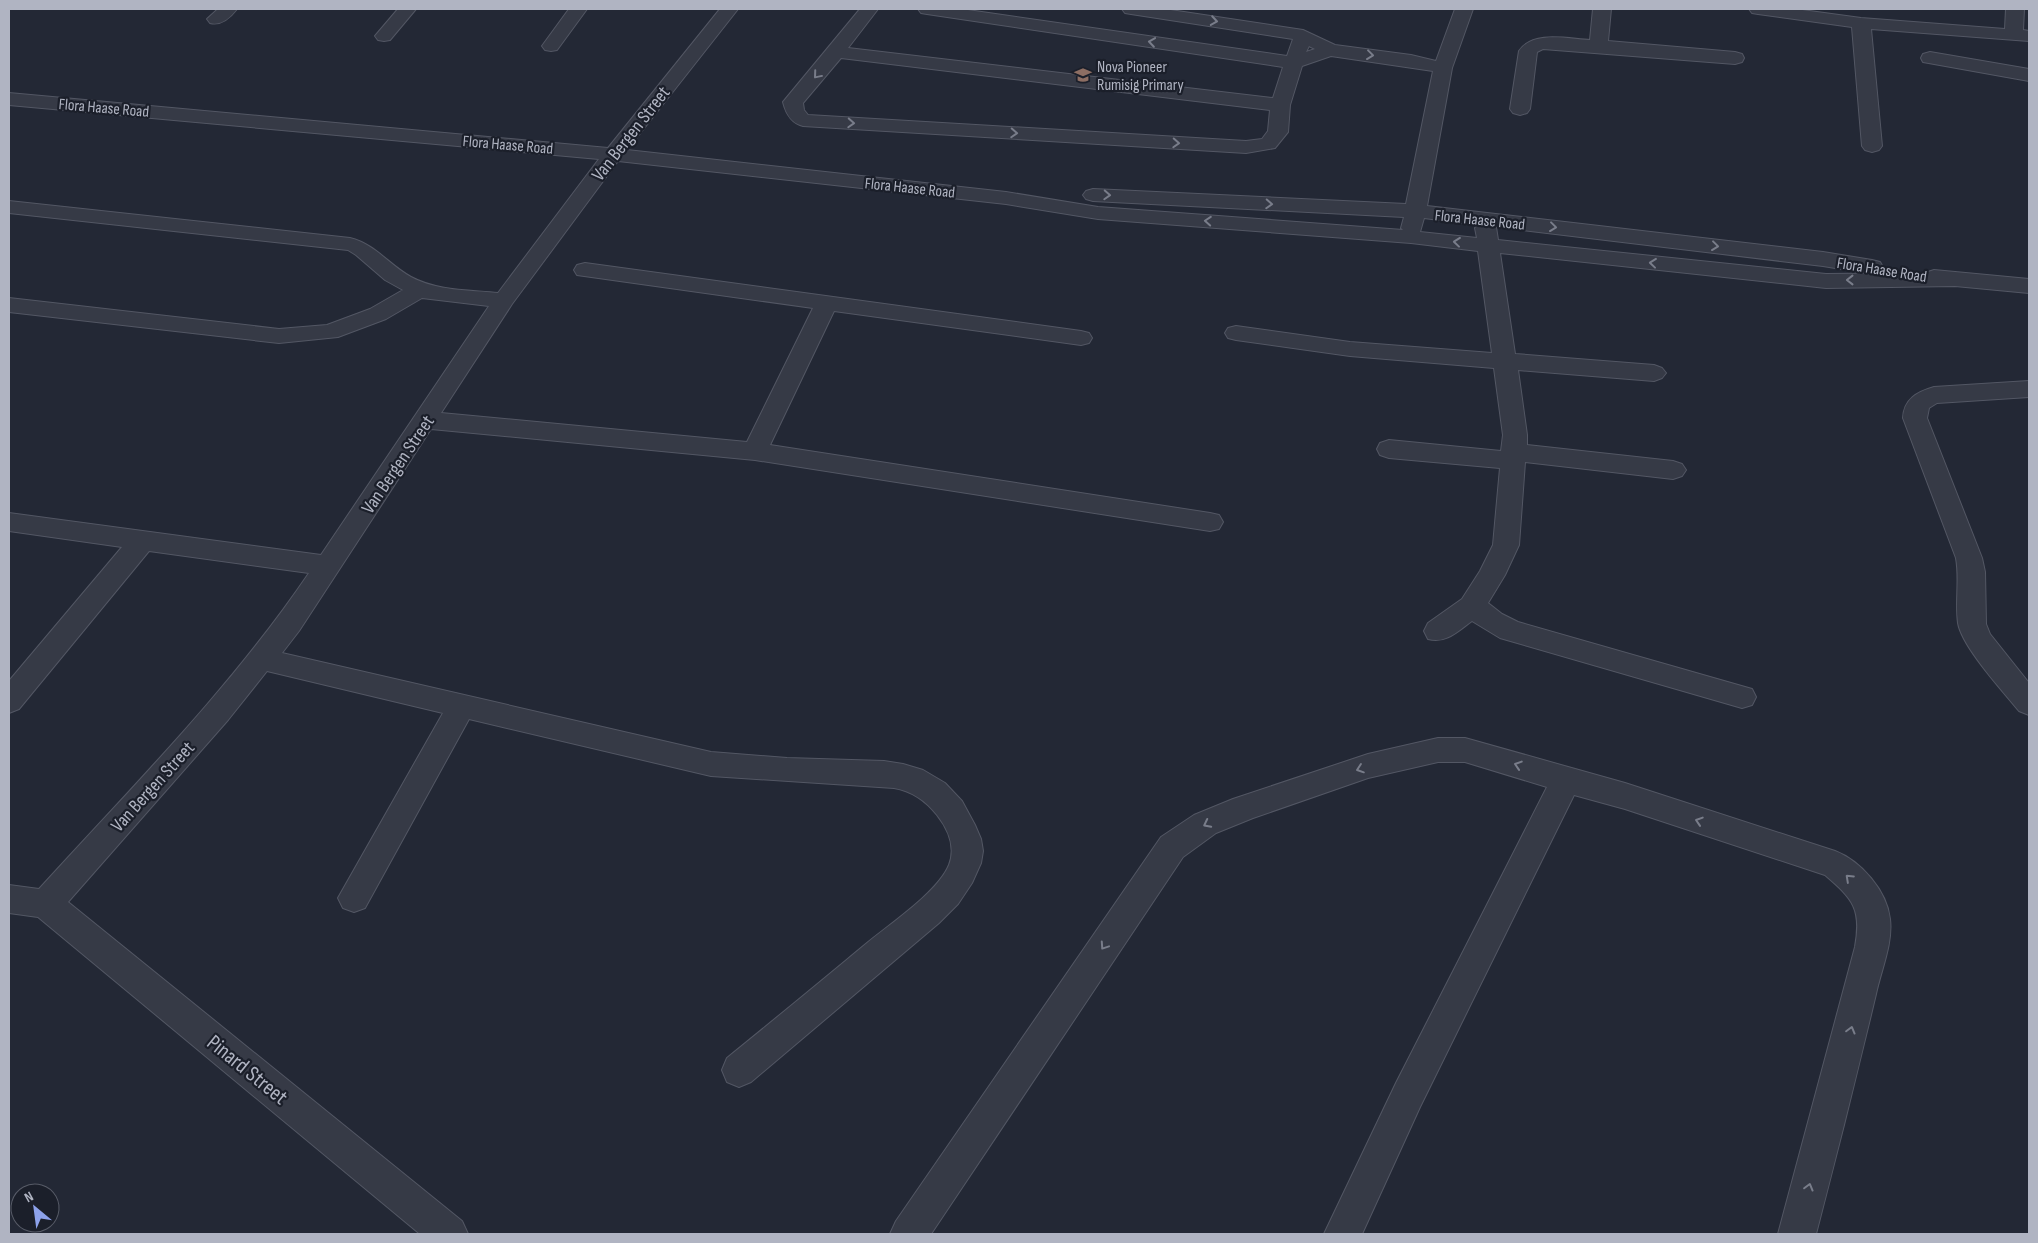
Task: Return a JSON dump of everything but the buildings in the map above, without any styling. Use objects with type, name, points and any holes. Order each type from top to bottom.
[{"type":"street","points":[[384,36],[407,9]]},
{"type":"street","points":[[551,46],[578,9]]},
{"type":"street","name":"Van Bergen Street","points":[[46,904],[218,712],[289,624],[504,300],[613,154],[729,9]]},
{"type":"street","points":[[869,9],[836,52],[793,102],[795,112],[803,120],[1246,148],[1268,144],[1278,132],[1280,105],[1303,35]]},
{"type":"street","points":[[927,9],[1294,63],[1330,50]]},
{"type":"street","points":[[1131,9],[1303,35],[1330,50],[1411,61],[1444,68]]},
{"type":"street","points":[[1411,237],[1414,211],[1444,68],[1464,9]]},
{"type":"street","points":[[1599,46],[1602,9]]},
{"type":"street","points":[[1758,9],[1861,23],[2022,35],[2016,9]]},
{"type":"street","points":[[1861,23],[1872,146]]},
{"type":"street","points":[[1520,109],[1528,52],[1533,46],[1553,42],[1735,58]]},
{"type":"street","points":[[836,52],[1280,105]]},
{"type":"street","points":[[1930,58],[2029,74]]},
{"type":"street","name":"Flora Haase Road","points":[[9,99],[613,154],[1006,198],[1098,213],[1411,237],[1826,281],[1951,280],[2029,286]]},
{"type":"street","name":"Flora Haase Road","points":[[1006,198],[1098,194],[1414,211],[1823,259],[1951,280]]},
{"type":"street","points":[[9,207],[350,244],[365,250],[397,279],[420,290],[504,300]]},
{"type":"street","points":[[1438,631],[1472,606],[1492,575],[1506,545],[1515,435],[1485,219]]},
{"type":"street","points":[[586,270],[1081,338]]},
{"type":"street","points":[[9,305],[279,336],[330,332],[378,314],[420,290]]},
{"type":"street","points":[[755,451],[826,303]]},
{"type":"street","points":[[1236,333],[1350,349],[1654,373]]},
{"type":"street","points":[[2029,389],[1934,395],[1922,399],[1915,408],[1915,418],[1969,558],[1972,572],[1972,624],[1978,639],[2029,703]]},
{"type":"street","points":[[426,420],[755,451],[1210,522]]},
{"type":"street","points":[[1389,449],[1513,456],[1674,470]]},
{"type":"street","points":[[9,522],[328,566]]},
{"type":"street","points":[[9,701],[143,540]]},
{"type":"street","points":[[1472,606],[1492,621],[1510,630],[1742,697]]},
{"type":"street","points":[[261,660],[711,764],[877,774],[912,779],[938,793],[967,838],[967,860],[954,887],[928,913],[739,1070]]},
{"type":"street","points":[[354,898],[462,705]]},
{"type":"street","points":[[909,1234],[1172,847],[1205,824],[1244,808],[1368,766],[1438,750],[1465,750],[1624,796],[1835,865],[1854,881],[1868,901],[1874,919],[1873,933],[1855,1014],[1797,1234]]},
{"type":"street","points":[[1342,1234],[1413,1087],[1558,798],[1564,780]]},
{"type":"street","points":[[9,899],[46,904]]},
{"type":"street","name":"Pinard Street","points":[[46,904],[449,1234]]},
{"type":"place","name":"Nova Pioneer Rumisig Primary","points":[[1083,75]]}]
